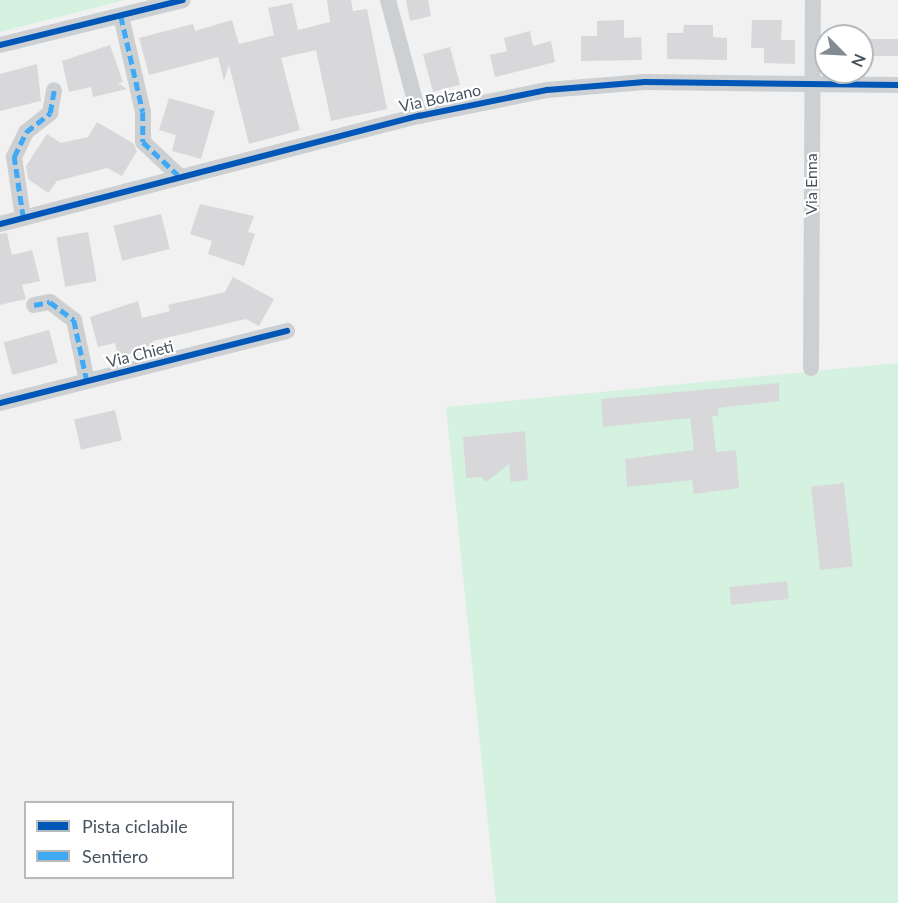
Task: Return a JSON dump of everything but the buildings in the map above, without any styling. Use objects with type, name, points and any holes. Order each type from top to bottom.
[{"type":"street","points":[[0,45],[183,0]]},
{"type":"street","points":[[388,0],[419,116]]},
{"type":"street","name":"Via Enna","points":[[811,368],[813,0]]},
{"type":"street","points":[[121,16],[143,112],[143,142],[178,175]]},
{"type":"street","name":"Via Bolzano","points":[[0,224],[178,175],[419,116],[582,86],[812,83],[898,85]]},
{"type":"street","points":[[23,218],[14,157],[26,132],[51,113],[54,90]]},
{"type":"street","points":[[34,305],[58,306],[74,320],[87,381]]},
{"type":"street","name":"Via Chieti","points":[[0,403],[287,331]]},
{"type":"green space","points":[[0,0],[125,0],[0,32]]},
{"type":"green space","points":[[898,363],[898,903],[496,903],[446,407]]},
{"type":"marked path","points":[[121,16],[143,112],[143,142],[178,175]]},
{"type":"marked path","points":[[23,218],[14,157],[26,132],[50,113],[54,90]]},
{"type":"marked path","points":[[34,305],[50,302],[74,320],[87,381]]},
{"type":"cycle path","points":[[0,45],[183,0]]},
{"type":"cycle path","points":[[0,224],[419,116],[547,90],[645,82],[898,85]]},
{"type":"cycle path","points":[[0,403],[287,331]]}]
